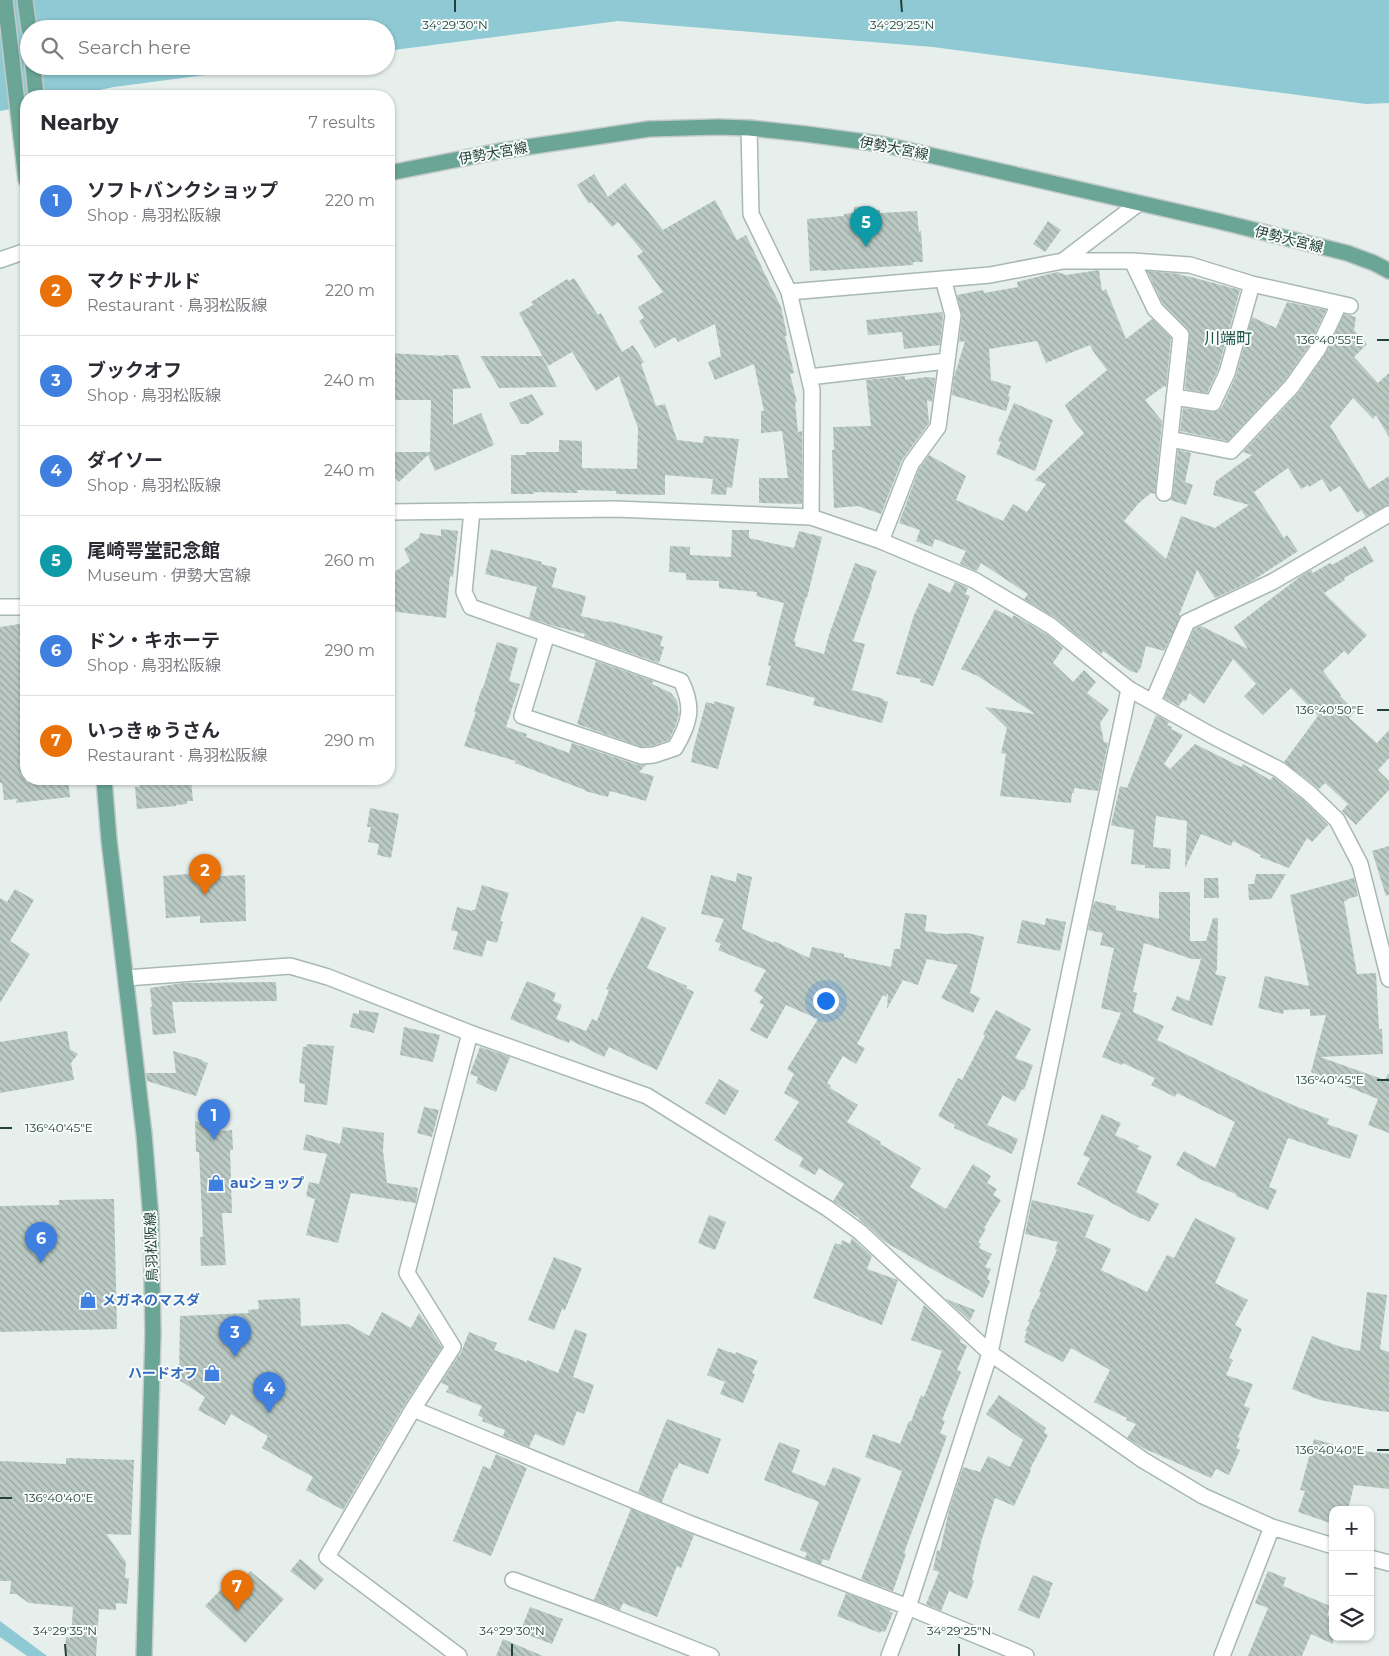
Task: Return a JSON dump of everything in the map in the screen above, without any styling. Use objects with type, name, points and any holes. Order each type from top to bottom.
[{"type":"main road","points":[[5,0],[20,129]]},
{"type":"main road","points":[[25,0],[28,20]]},
{"type":"main road","points":[[34,75],[35,90]]},
{"type":"main road","name":"伊勢大宮線","points":[[395,172],[500,151],[648,130],[718,126],[749,128],[881,144],[1218,221],[1346,254],[1374,263],[1389,271]]},
{"type":"main road","name":"鳥羽松阪線","points":[[98,785],[109,840]]},
{"type":"main road","name":"鳥羽松阪線","points":[[104,785],[109,840],[144,1134],[151,1219],[153,1333],[144,1656]]},
{"type":"street","points":[[749,128],[751,214],[789,292],[812,390],[811,517]]},
{"type":"street","points":[[1063,261],[1139,203]]},
{"type":"street","points":[[0,260],[20,253]]},
{"type":"street","points":[[789,292],[990,275],[1063,261],[1132,261],[1190,265],[1252,284],[1344,305],[1292,386],[1231,451],[1170,439]]},
{"type":"street","points":[[1132,261],[1155,310],[1181,335],[1164,493]]},
{"type":"street","points":[[881,542],[911,464],[938,427],[953,315],[943,279]]},
{"type":"street","points":[[1174,397],[1213,403],[1228,373],[1252,284]]},
{"type":"street","points":[[809,377],[948,361]]},
{"type":"street","points":[[395,512],[616,509],[811,517],[881,542],[974,580],[1051,626],[1129,689],[1210,735],[1280,770],[1309,793],[1337,820],[1360,864],[1389,979]]},
{"type":"street","points":[[472,511],[464,592],[471,608],[547,634],[681,681],[690,705],[686,728],[675,748],[654,755],[642,756],[522,716],[547,634]]},
{"type":"street","points":[[1153,701],[1187,622],[1272,582],[1389,514]]},
{"type":"street","points":[[0,607],[20,607]]},
{"type":"street","points":[[889,1656],[908,1607],[990,1352],[1129,689]]},
{"type":"street","points":[[126,978],[290,966],[328,977],[470,1033],[647,1096],[827,1208],[860,1232],[990,1352],[1142,1460],[1203,1496],[1272,1526],[1329,1545]]},
{"type":"street","points":[[458,1656],[327,1557],[413,1410],[453,1347],[407,1273],[470,1033]]},
{"type":"street","points":[[413,1410],[691,1524],[908,1607],[1026,1656]]},
{"type":"street","points":[[1222,1656],[1272,1526]]},
{"type":"street","points":[[1374,1559],[1389,1563]]},
{"type":"street","points":[[513,1580],[711,1656]]},
{"type":"water","points":[[0,0],[1389,0],[1389,103],[1366,104],[933,47],[618,21],[395,50],[395,20],[20,20],[20,75],[204,75],[100,90],[20,90],[20,107],[0,111]]},
{"type":"water","points":[[0,1621],[47,1656],[27,1656],[0,1637]]},
{"type":"building","points":[[594,174],[608,197],[625,183],[663,230],[715,200],[737,240],[746,235],[781,307],[787,335],[785,336],[794,373],[790,374],[797,402],[795,403],[798,432],[802,431],[802,504],[759,503],[759,478],[788,478],[782,431],[761,433],[761,411],[764,411],[754,364],[715,380],[708,362],[721,356],[715,324],[678,342],[675,337],[655,348],[639,321],[644,318],[638,307],[663,292],[637,256],[643,252],[618,222],[612,227],[591,202],[589,204],[577,185]]},
{"type":"building","points":[[870,206],[870,211],[880,210],[880,213],[917,211],[919,232],[921,231],[923,262],[913,262],[913,265],[810,271],[807,219],[844,216],[844,214],[854,213],[854,207]]},
{"type":"building","points":[[1048,221],[1061,230],[1045,252],[1033,244]]},
{"type":"building","points":[[1099,270],[1102,291],[1106,289],[1126,339],[1152,319],[1171,338],[1166,387],[1164,386],[1145,400],[1162,421],[1155,494],[1151,493],[1139,503],[1124,521],[1166,559],[1181,516],[1215,528],[1249,505],[1213,495],[1216,481],[1252,455],[1243,452],[1300,391],[1326,353],[1344,314],[1356,317],[1354,330],[1367,344],[1354,357],[1378,383],[1389,373],[1389,437],[1376,415],[1373,419],[1353,398],[1330,426],[1369,489],[1389,476],[1389,505],[1366,517],[1361,510],[1357,513],[1340,486],[1330,492],[1322,479],[1309,487],[1308,485],[1301,489],[1288,468],[1254,492],[1284,538],[1287,535],[1298,551],[1252,581],[1215,598],[1197,570],[1179,615],[1181,616],[1164,651],[1146,646],[1141,667],[1137,673],[1130,671],[1103,651],[1101,654],[1057,619],[1024,599],[1028,594],[981,563],[977,571],[962,565],[960,563],[966,551],[935,539],[932,547],[916,541],[920,530],[899,523],[919,469],[929,455],[966,476],[956,500],[1003,521],[1013,504],[1027,512],[1046,484],[1035,480],[1084,433],[1074,421],[1065,405],[1107,370],[1090,345],[1046,363],[1037,341],[989,349],[991,380],[1011,386],[1006,411],[952,395],[954,377],[965,341],[959,342],[962,316],[957,295],[983,290],[984,293],[1018,287],[1017,282],[1057,272],[1066,275]]},
{"type":"building","points":[[1147,271],[1181,274],[1240,290],[1218,370],[1207,393],[1185,389],[1190,332],[1163,304]]},
{"type":"building","points":[[574,278],[598,315],[601,313],[622,352],[633,345],[644,362],[641,364],[656,406],[665,404],[677,440],[703,443],[704,436],[739,439],[732,488],[727,487],[726,495],[711,494],[713,479],[665,475],[665,495],[616,494],[616,491],[577,490],[578,493],[534,492],[534,494],[511,494],[511,455],[526,455],[526,452],[559,452],[559,440],[582,441],[582,468],[637,469],[638,428],[619,376],[596,391],[572,352],[548,366],[519,313],[533,305],[531,302],[567,279],[569,281]]},
{"type":"building","points":[[1287,302],[1326,310],[1310,344],[1285,380],[1228,441],[1180,431],[1183,408],[1212,412],[1218,411],[1222,407],[1236,376],[1252,317],[1276,328]]},
{"type":"building","points":[[942,312],[940,345],[904,349],[902,332],[868,335],[866,320]]},
{"type":"building","points":[[395,353],[458,355],[471,388],[453,389],[453,425],[481,413],[494,445],[435,471],[428,455],[399,482],[395,478],[395,452],[430,452],[431,400],[395,400]]},
{"type":"building","points":[[480,356],[542,356],[557,387],[499,388]]},
{"type":"building","points":[[905,376],[905,380],[927,377],[935,378],[932,402],[927,400],[929,423],[902,460],[881,514],[858,506],[834,508],[833,427],[871,426],[866,380]]},
{"type":"building","points":[[532,394],[544,414],[528,424],[521,424],[509,403]]},
{"type":"building","points":[[1014,403],[1053,420],[1035,471],[996,454],[1001,442],[998,441]]},
{"type":"building","points":[[1178,450],[1191,453],[1185,482],[1193,485],[1186,505],[1170,500],[1173,494]]},
{"type":"building","points":[[441,529],[458,531],[453,577],[450,576],[446,618],[395,612],[395,572],[410,561],[404,549],[419,538],[420,533],[441,536]]},
{"type":"building","points":[[732,530],[749,530],[749,538],[794,548],[799,531],[822,537],[794,641],[796,642],[795,646],[824,654],[855,563],[877,571],[853,641],[865,644],[852,690],[884,699],[888,702],[882,723],[813,705],[815,698],[766,685],[771,666],[768,665],[784,603],[756,596],[757,592],[719,588],[719,581],[686,580],[686,573],[669,572],[670,546],[690,547],[690,555],[731,557]]},
{"type":"building","points":[[1365,546],[1374,561],[1344,578],[1345,580],[1324,593],[1367,635],[1348,655],[1344,651],[1323,671],[1340,696],[1355,711],[1349,718],[1377,743],[1389,730],[1389,758],[1378,770],[1389,781],[1389,790],[1356,825],[1342,811],[1348,804],[1325,783],[1319,789],[1284,762],[1318,716],[1291,688],[1263,715],[1244,696],[1256,684],[1233,659],[1204,704],[1189,693],[1186,701],[1183,700],[1179,706],[1164,698],[1194,629],[1201,626],[1248,649],[1234,627],[1301,576],[1311,570],[1313,573],[1330,563],[1332,565]]},
{"type":"building","points":[[491,549],[542,562],[541,564],[557,568],[552,587],[586,596],[581,616],[609,621],[663,636],[660,646],[664,647],[659,663],[584,637],[585,634],[529,618],[537,587],[485,574]]},
{"type":"building","points":[[955,582],[968,588],[965,594],[970,596],[933,686],[920,682],[921,679],[896,674],[914,615],[929,583],[950,593]]},
{"type":"building","points":[[995,609],[1012,618],[1014,615],[1046,634],[1063,648],[1053,663],[1073,682],[1084,670],[1096,682],[1087,693],[1109,710],[1100,723],[1104,742],[1108,743],[1098,791],[1074,788],[1071,803],[1000,796],[1006,754],[1001,753],[1007,728],[985,707],[1035,714],[978,676],[961,669]]},
{"type":"building","points":[[20,624],[20,785],[69,785],[70,797],[16,803],[17,799],[4,800],[2,783],[0,783],[0,627]]},
{"type":"building","points":[[497,642],[518,648],[509,681],[520,684],[506,727],[527,734],[526,737],[569,753],[572,743],[638,765],[646,765],[639,772],[654,776],[646,801],[610,791],[608,797],[585,791],[515,763],[516,761],[464,746]]},
{"type":"building","points":[[596,661],[653,681],[652,684],[671,693],[677,701],[679,714],[669,740],[652,746],[642,747],[577,724]]},
{"type":"building","points":[[714,701],[735,707],[718,769],[691,762],[706,702],[714,704]]},
{"type":"building","points":[[1156,715],[1169,722],[1167,725],[1172,727],[1171,729],[1183,735],[1164,764],[1170,769],[1195,744],[1241,767],[1243,764],[1270,780],[1273,777],[1275,778],[1303,800],[1328,825],[1312,842],[1307,838],[1289,868],[1260,857],[1261,855],[1233,841],[1231,846],[1201,834],[1185,868],[1187,821],[1156,816],[1153,847],[1171,849],[1170,869],[1145,868],[1145,865],[1131,864],[1134,830],[1111,825],[1120,786],[1127,788]]},
{"type":"building","points":[[140,785],[192,785],[193,801],[187,801],[187,804],[176,806],[137,809],[135,787],[140,787]]},
{"type":"building","points":[[370,808],[399,814],[391,858],[377,855],[379,844],[368,842],[371,827],[367,827]]},
{"type":"building","points":[[1389,846],[1389,895],[1386,896],[1372,851]]},
{"type":"building","points":[[199,873],[199,877],[245,875],[246,921],[200,923],[200,916],[166,918],[163,876]]},
{"type":"building","points":[[737,873],[752,877],[742,929],[773,943],[774,941],[809,958],[812,947],[844,954],[844,957],[891,967],[894,949],[900,949],[905,913],[927,915],[925,931],[944,934],[968,933],[984,937],[970,993],[980,998],[973,1013],[941,998],[958,965],[927,959],[918,985],[903,980],[887,1009],[888,993],[886,997],[883,995],[857,1044],[865,1048],[856,1064],[843,1056],[827,1083],[831,1086],[830,1088],[858,1105],[847,1122],[921,1168],[910,1187],[946,1209],[973,1164],[991,1176],[987,1183],[997,1189],[993,1195],[1001,1200],[978,1242],[981,1244],[979,1248],[992,1254],[985,1267],[991,1269],[987,1279],[990,1281],[983,1298],[885,1242],[859,1218],[833,1201],[844,1184],[819,1168],[815,1175],[799,1166],[803,1158],[774,1140],[799,1102],[784,1093],[794,1074],[787,1069],[818,1019],[786,1005],[767,1039],[750,1030],[764,1005],[759,1003],[763,997],[754,991],[766,970],[718,950],[721,944],[715,941],[724,919],[701,914],[711,875],[736,882]]},
{"type":"building","points":[[1256,874],[1286,874],[1271,899],[1249,900],[1248,884],[1254,884]]},
{"type":"building","points":[[1204,878],[1218,878],[1219,898],[1204,898]]},
{"type":"building","points":[[1354,878],[1358,896],[1344,901],[1357,974],[1376,973],[1379,1029],[1382,1029],[1383,1054],[1320,1057],[1385,1080],[1389,1074],[1389,1133],[1368,1125],[1378,1099],[1311,1072],[1326,1015],[1310,1016],[1310,1009],[1284,1010],[1283,1014],[1258,1008],[1265,976],[1309,986],[1290,895]]},
{"type":"building","points":[[482,885],[509,893],[500,921],[503,922],[497,943],[487,940],[482,957],[453,949],[458,932],[451,930],[457,907],[475,910]]},
{"type":"building","points":[[15,889],[34,900],[10,941],[30,954],[0,1003],[0,898],[7,902]]},
{"type":"building","points":[[1159,892],[1190,892],[1190,941],[1206,941],[1213,918],[1218,918],[1217,969],[1215,974],[1226,977],[1212,1026],[1171,1010],[1177,996],[1189,1001],[1201,959],[1192,959],[1144,943],[1133,992],[1137,993],[1133,1012],[1164,1026],[1157,1040],[1257,1089],[1329,1119],[1327,1124],[1358,1135],[1350,1159],[1288,1138],[1269,1187],[1277,1190],[1268,1210],[1202,1180],[1176,1165],[1184,1151],[1215,1168],[1235,1122],[1177,1093],[1175,1097],[1151,1085],[1155,1078],[1123,1063],[1122,1065],[1102,1057],[1121,1013],[1101,1008],[1114,948],[1100,945],[1103,933],[1088,930],[1093,905],[1095,901],[1116,906],[1116,910],[1159,919]]},
{"type":"building","points":[[642,916],[666,928],[647,968],[687,986],[686,988],[694,992],[657,1070],[609,1047],[604,1057],[570,1040],[569,1043],[510,1019],[527,981],[556,993],[553,1001],[562,1005],[556,1019],[586,1031],[592,1019],[597,1021],[609,990],[606,989]]},
{"type":"building","points":[[1046,918],[1066,922],[1060,951],[1017,943],[1022,920],[1045,925]]},
{"type":"building","points":[[276,982],[277,1001],[172,1002],[176,1033],[153,1035],[150,988],[183,983]]},
{"type":"building","points":[[359,1010],[379,1013],[374,1033],[350,1027],[353,1013],[359,1014]]},
{"type":"building","points":[[996,1010],[1031,1029],[1015,1058],[1033,1065],[1024,1090],[1022,1089],[1015,1102],[1003,1095],[987,1125],[1018,1139],[1012,1154],[954,1128],[955,1125],[938,1116],[958,1078],[962,1080]]},
{"type":"building","points":[[404,1027],[440,1035],[433,1062],[400,1055]]},
{"type":"building","points":[[67,1031],[70,1049],[78,1054],[71,1063],[74,1080],[0,1093],[0,1042]]},
{"type":"building","points":[[307,1044],[334,1046],[327,1105],[304,1102],[305,1084],[299,1083],[303,1047],[306,1047]]},
{"type":"building","points":[[480,1047],[510,1057],[496,1092],[476,1083],[478,1077],[470,1074]]},
{"type":"building","points":[[173,1051],[208,1063],[196,1096],[147,1081],[146,1073],[176,1073]]},
{"type":"building","points":[[719,1079],[739,1091],[725,1115],[705,1103]]},
{"type":"building","points":[[424,1107],[439,1110],[432,1137],[417,1133]]},
{"type":"building","points":[[1102,1114],[1121,1123],[1115,1135],[1139,1146],[1137,1149],[1152,1156],[1136,1192],[1159,1204],[1149,1222],[1077,1184],[1090,1158],[1083,1155]]},
{"type":"building","points":[[195,1121],[221,1131],[232,1130],[233,1150],[230,1150],[232,1213],[222,1213],[226,1265],[201,1266],[200,1237],[203,1237],[199,1152],[196,1152]]},
{"type":"building","points":[[343,1127],[384,1133],[383,1151],[387,1183],[418,1188],[416,1203],[351,1193],[338,1243],[306,1235],[315,1199],[306,1196],[309,1182],[319,1184],[327,1154],[303,1150],[306,1134],[340,1144]]},
{"type":"building","points":[[114,1199],[117,1329],[0,1332],[0,1206],[59,1205],[59,1200]]},
{"type":"building","points":[[1032,1200],[1094,1215],[1085,1237],[1111,1249],[1101,1270],[1147,1292],[1167,1255],[1174,1258],[1195,1218],[1236,1238],[1215,1283],[1248,1300],[1235,1325],[1242,1329],[1229,1358],[1233,1360],[1226,1375],[1253,1384],[1244,1406],[1250,1408],[1238,1437],[1240,1438],[1236,1448],[1240,1450],[1229,1475],[1216,1469],[1211,1478],[1143,1448],[1127,1438],[1136,1424],[1094,1402],[1110,1370],[1071,1348],[1063,1362],[1024,1342],[1027,1332],[1025,1331],[1030,1322],[1028,1321],[1030,1314],[1041,1293],[1039,1292],[1057,1250],[1055,1249],[1058,1242],[1025,1234]]},
{"type":"building","points":[[709,1215],[726,1222],[715,1250],[698,1243]]},
{"type":"building","points":[[852,1238],[872,1256],[867,1269],[898,1280],[882,1325],[813,1298],[835,1243],[841,1245],[842,1240],[850,1244]]},
{"type":"building","points":[[554,1257],[582,1268],[565,1310],[562,1309],[554,1330],[528,1320]]},
{"type":"building","points":[[1367,1292],[1387,1295],[1380,1349],[1389,1352],[1389,1412],[1320,1400],[1292,1389],[1312,1336],[1341,1347],[1360,1351]]},
{"type":"building","points":[[300,1298],[301,1326],[348,1324],[369,1336],[382,1312],[411,1328],[419,1313],[442,1347],[405,1404],[343,1510],[306,1490],[313,1477],[262,1448],[268,1436],[231,1414],[225,1425],[198,1410],[205,1397],[179,1380],[180,1316],[249,1313],[248,1310],[259,1309],[258,1300]]},
{"type":"building","points":[[946,1299],[975,1310],[970,1321]]},
{"type":"building","points":[[924,1305],[961,1339],[960,1342],[967,1346],[957,1370],[961,1372],[942,1420],[945,1421],[940,1433],[947,1436],[904,1553],[906,1554],[893,1591],[861,1579],[902,1471],[865,1457],[873,1434],[900,1444],[921,1395],[924,1397],[942,1351],[911,1340]]},
{"type":"building","points":[[575,1329],[587,1334],[573,1377],[594,1385],[584,1414],[577,1411],[564,1446],[535,1434],[529,1447],[503,1436],[505,1430],[482,1421],[483,1418],[478,1415],[482,1406],[446,1392],[449,1386],[441,1383],[460,1355],[469,1332],[497,1343],[494,1350],[527,1362],[527,1360],[558,1373]]},
{"type":"building","points":[[718,1348],[735,1354],[736,1352],[758,1361],[752,1373],[755,1374],[743,1403],[720,1394],[725,1382],[707,1375]]},
{"type":"building","points":[[999,1395],[1046,1428],[1044,1433],[1048,1435],[1030,1469],[1014,1506],[995,1498],[981,1542],[972,1580],[974,1581],[967,1599],[949,1591],[941,1611],[926,1604],[939,1572],[933,1570],[937,1550],[940,1551],[949,1510],[963,1467],[980,1472],[988,1456],[1010,1467],[1023,1440],[986,1414]]},
{"type":"building","points":[[667,1419],[721,1439],[708,1474],[679,1463],[677,1469],[675,1468],[662,1502],[638,1492]]},
{"type":"building","points":[[1314,1439],[1353,1450],[1389,1454],[1389,1489],[1354,1485],[1349,1506],[1329,1506],[1329,1523],[1298,1512],[1305,1491],[1300,1490]]},
{"type":"building","points":[[779,1442],[800,1450],[792,1472],[825,1486],[833,1467],[861,1478],[829,1561],[823,1559],[821,1564],[805,1558],[807,1553],[800,1550],[819,1502],[764,1480]]},
{"type":"building","points":[[496,1454],[527,1468],[491,1556],[453,1541],[483,1466],[490,1469]]},
{"type":"building","points":[[66,1458],[134,1460],[131,1535],[106,1534],[126,1562],[125,1578],[129,1578],[127,1604],[116,1603],[116,1610],[99,1609],[96,1656],[65,1656],[66,1637],[71,1638],[73,1607],[29,1603],[16,1594],[10,1594],[11,1581],[0,1581],[0,1461],[66,1464]]},
{"type":"building","points":[[631,1509],[694,1535],[681,1568],[677,1566],[657,1617],[623,1603],[620,1610],[594,1600]]},
{"type":"building","points":[[300,1559],[324,1579],[315,1590],[290,1571]]},
{"type":"building","points":[[250,1571],[284,1599],[245,1643],[205,1606],[230,1580],[237,1586]]},
{"type":"building","points":[[1268,1571],[1286,1578],[1283,1586],[1329,1606],[1327,1615],[1329,1616],[1329,1641],[1333,1641],[1333,1644],[1311,1634],[1302,1656],[1248,1656],[1268,1608],[1255,1603]]},
{"type":"building","points":[[1033,1575],[1053,1583],[1039,1619],[1018,1610]]},
{"type":"building","points":[[846,1593],[890,1610],[893,1613],[885,1632],[881,1631],[880,1633],[837,1616]]},
{"type":"building","points":[[530,1607],[563,1619],[552,1644],[520,1632]]},
{"type":"building","points":[[503,1639],[543,1656],[496,1656]]},
{"type":"place","name":"尾崎咢堂記念館","points":[[866,247]]},
{"type":"place","name":"マクドナルド","points":[[205,895]]},
{"type":"place","name":"ソフトバンクショップ","points":[[214,1140]]},
{"type":"place","name":"auショップ","points":[[216,1183]]},
{"type":"place","name":"ドン・キホーテ","points":[[41,1263]]},
{"type":"place","name":"メガネのマスダ","points":[[88,1300]]},
{"type":"place","name":"ブックオフ","points":[[235,1357]]},
{"type":"place","name":"ハードオフ","points":[[212,1373]]},
{"type":"place","name":"ダイソー","points":[[269,1413]]},
{"type":"place","name":"いっきゅうさん","points":[[237,1611]]},
{"type":"district","name":"川端町","points":[[1228,338]]}]
